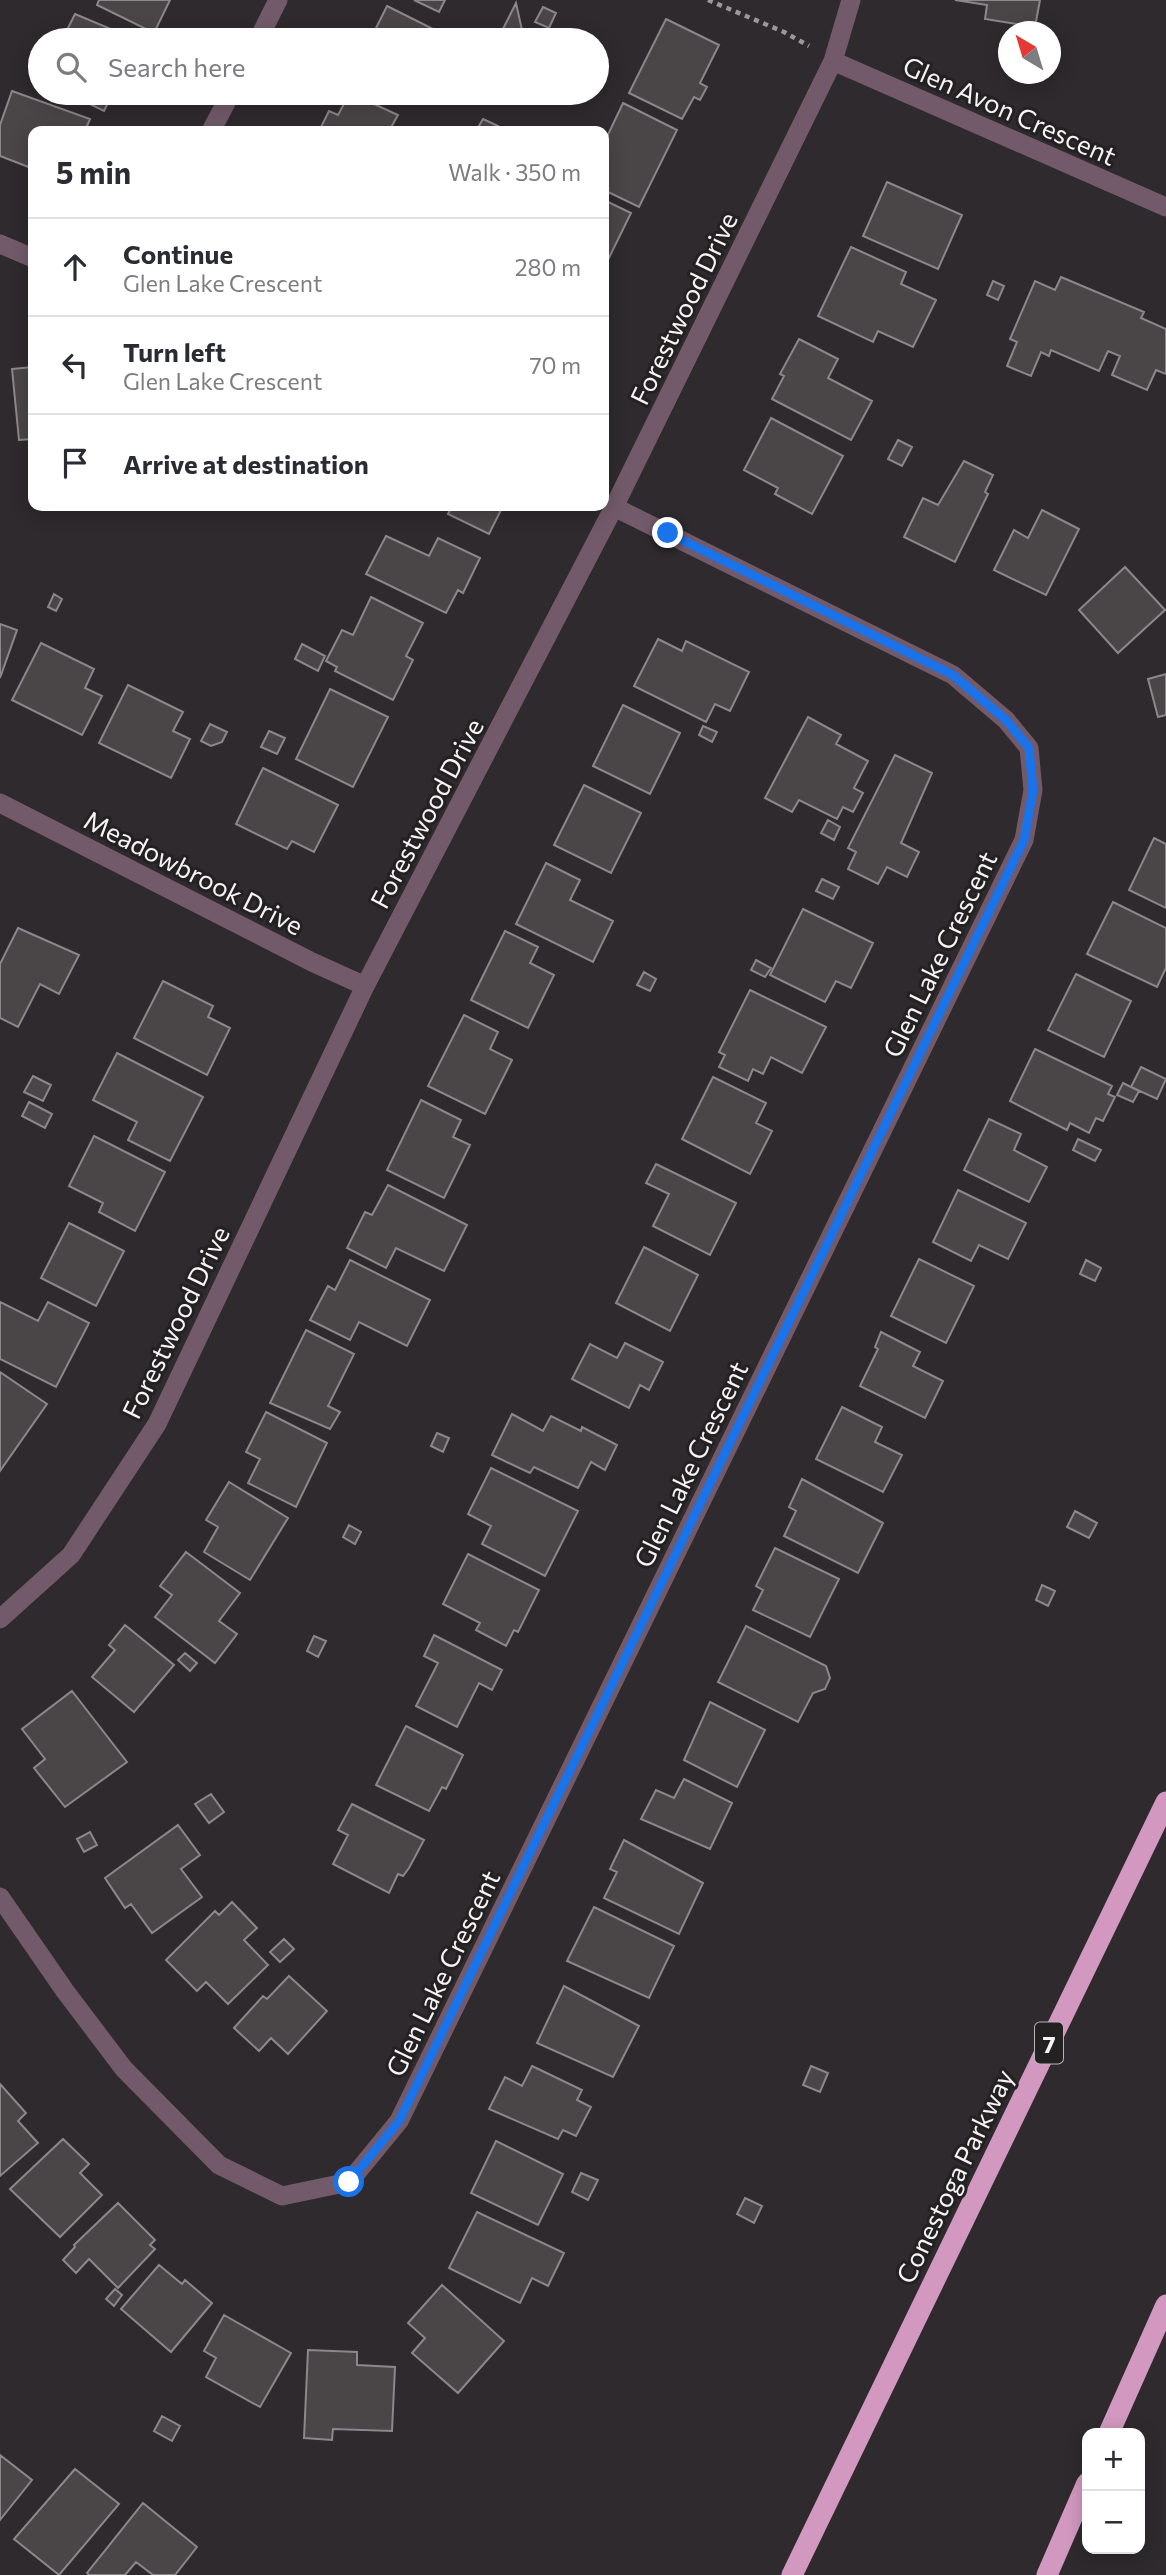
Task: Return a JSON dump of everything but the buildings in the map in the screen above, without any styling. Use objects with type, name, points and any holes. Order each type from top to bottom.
[{"type":"highway","name":"Conestoga Parkway","points":[[792,2575],[1166,1802]]},
{"type":"highway","points":[[1112,2428],[1166,2305]]},
{"type":"highway","points":[[1047,2575],[1084,2491]]},
{"type":"street","points":[[264,28],[278,0]]},
{"type":"street","name":"Forestwood Drive","points":[[0,1619],[71,1555],[157,1424],[365,986],[614,507],[833,61],[851,0]]},
{"type":"street","name":"Glen Avon Crescent","points":[[833,61],[1166,207]]},
{"type":"street","points":[[214,126],[225,105]]},
{"type":"street","points":[[0,244],[28,256]]},
{"type":"street","name":"Glen Lake Crescent","points":[[0,1897],[124,2070],[219,2165],[282,2196],[349,2182],[399,2121],[1024,840],[1033,790],[1029,748],[1006,720],[953,675],[614,507]]},
{"type":"street","name":"Meadowbrook Drive","points":[[0,803],[365,986]]},
{"type":"path","points":[[708,0],[783,32],[833,61]]},
{"type":"route","points":[[349,2182],[399,2121],[1024,840],[1033,790],[1029,748],[1006,720],[953,675],[668,533]]}]
